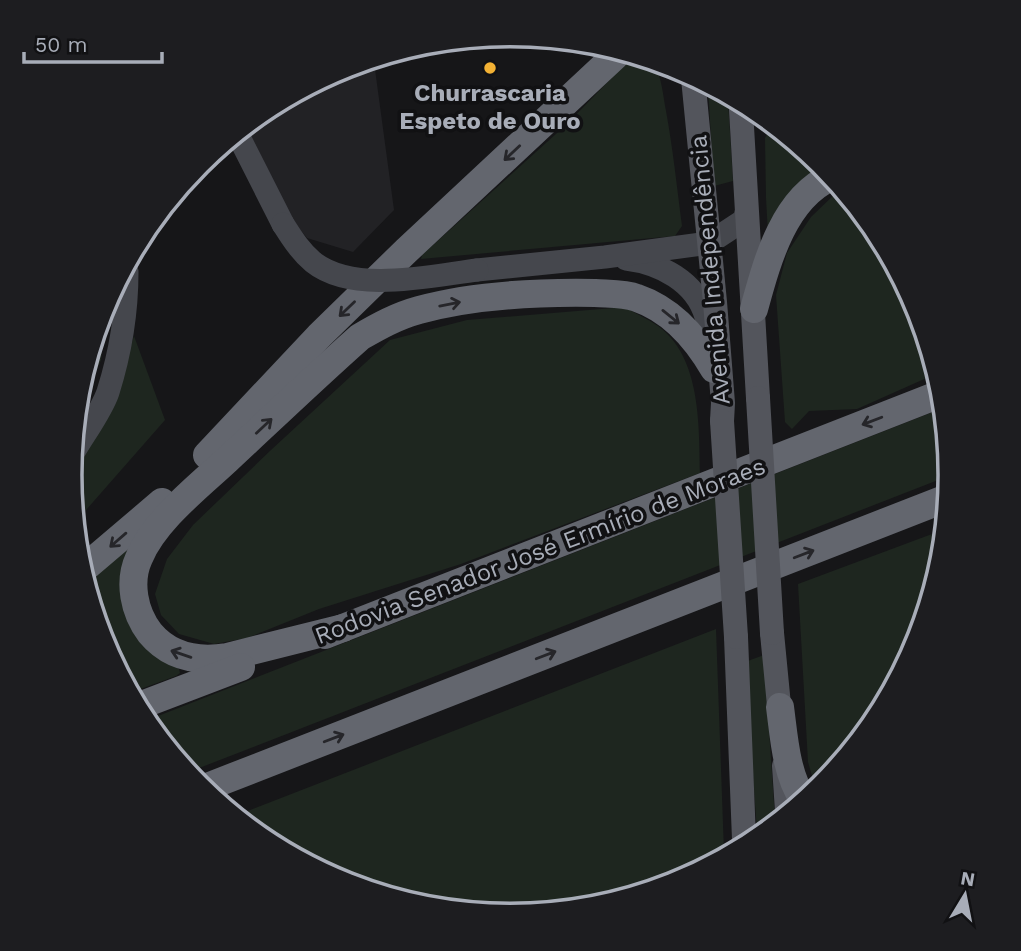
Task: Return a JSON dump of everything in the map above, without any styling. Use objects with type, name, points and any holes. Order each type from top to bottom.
[{"type":"highway","points":[[91,563],[168,497],[319,336],[406,251],[612,60]]},
{"type":"highway","points":[[754,309],[767,260],[785,224],[801,199],[821,182]]},
{"type":"highway","points":[[343,628],[218,659],[187,657],[171,651],[159,642],[142,621],[135,601],[133,578],[148,540],[177,507],[360,337],[389,321],[409,314],[467,301],[538,293],[619,294],[635,296],[664,311],[700,346],[714,369]]},
{"type":"highway","name":"Rodovia Senador José Ermírio de Moraes","points":[[148,703],[932,397]]},
{"type":"highway","points":[[215,784],[938,501]]},
{"type":"highway","points":[[779,707],[790,765],[798,792]]},
{"type":"highway","points":[[221,790],[297,753]]},
{"type":"main road","name":"Avenida Independência","points":[[694,88],[715,302],[736,637],[744,835]]},
{"type":"main road","name":"Avenida Independência","points":[[741,115],[772,633],[786,802]]},
{"type":"main road","points":[[242,143],[283,224],[299,247],[315,263],[340,276],[361,280],[389,280],[709,243],[744,220],[746,213]]},
{"type":"main road","points":[[605,257],[649,264],[675,276],[698,298],[706,316],[722,418]]},
{"type":"main road","points":[[85,433],[107,394],[120,341],[126,285]]},
{"type":"shaded area","points":[[626,63],[659,74],[671,140],[682,226],[675,236],[421,259],[422,255],[567,124]]},
{"type":"shaded area","points":[[375,69],[394,210],[353,252],[307,238],[290,217],[250,136],[321,91]]},
{"type":"shaded area","points":[[708,96],[728,107],[733,181],[714,186]]},
{"type":"shaded area","points":[[768,133],[771,136],[821,182],[768,234],[766,198],[765,138]]},
{"type":"shaded area","points":[[834,195],[867,238],[895,286],[916,338],[927,378],[857,409],[809,411],[792,429],[785,422],[776,295],[787,253],[811,217]]},
{"type":"shaded area","points":[[625,307],[658,326],[672,339],[683,355],[695,393],[700,473],[461,564],[319,609],[247,638],[214,644],[179,634],[161,615],[155,594],[167,559],[193,525],[390,340],[467,320]]},
{"type":"shaded area","points":[[134,336],[165,420],[84,512],[83,453],[115,398]]},
{"type":"shaded area","points":[[103,346],[101,360],[95,374]]},
{"type":"shaded area","points":[[934,412],[939,480],[199,768],[157,717]]},
{"type":"shaded area","points":[[135,529],[130,552],[158,656],[179,669],[180,673],[140,689],[115,639],[92,568]]},
{"type":"shaded area","points":[[935,533],[931,559],[916,613],[895,665],[867,713],[813,778],[808,762],[798,584]]},
{"type":"shaded area","points":[[716,629],[724,847],[674,871],[621,889],[566,900],[510,904],[455,900],[400,889],[347,871],[296,846],[246,812]]},
{"type":"shaded area","points":[[764,655],[775,812],[757,826],[745,662]]},
{"type":"place","name":"Churrascaria Espeto de Ouro","points":[[490,68]]}]
